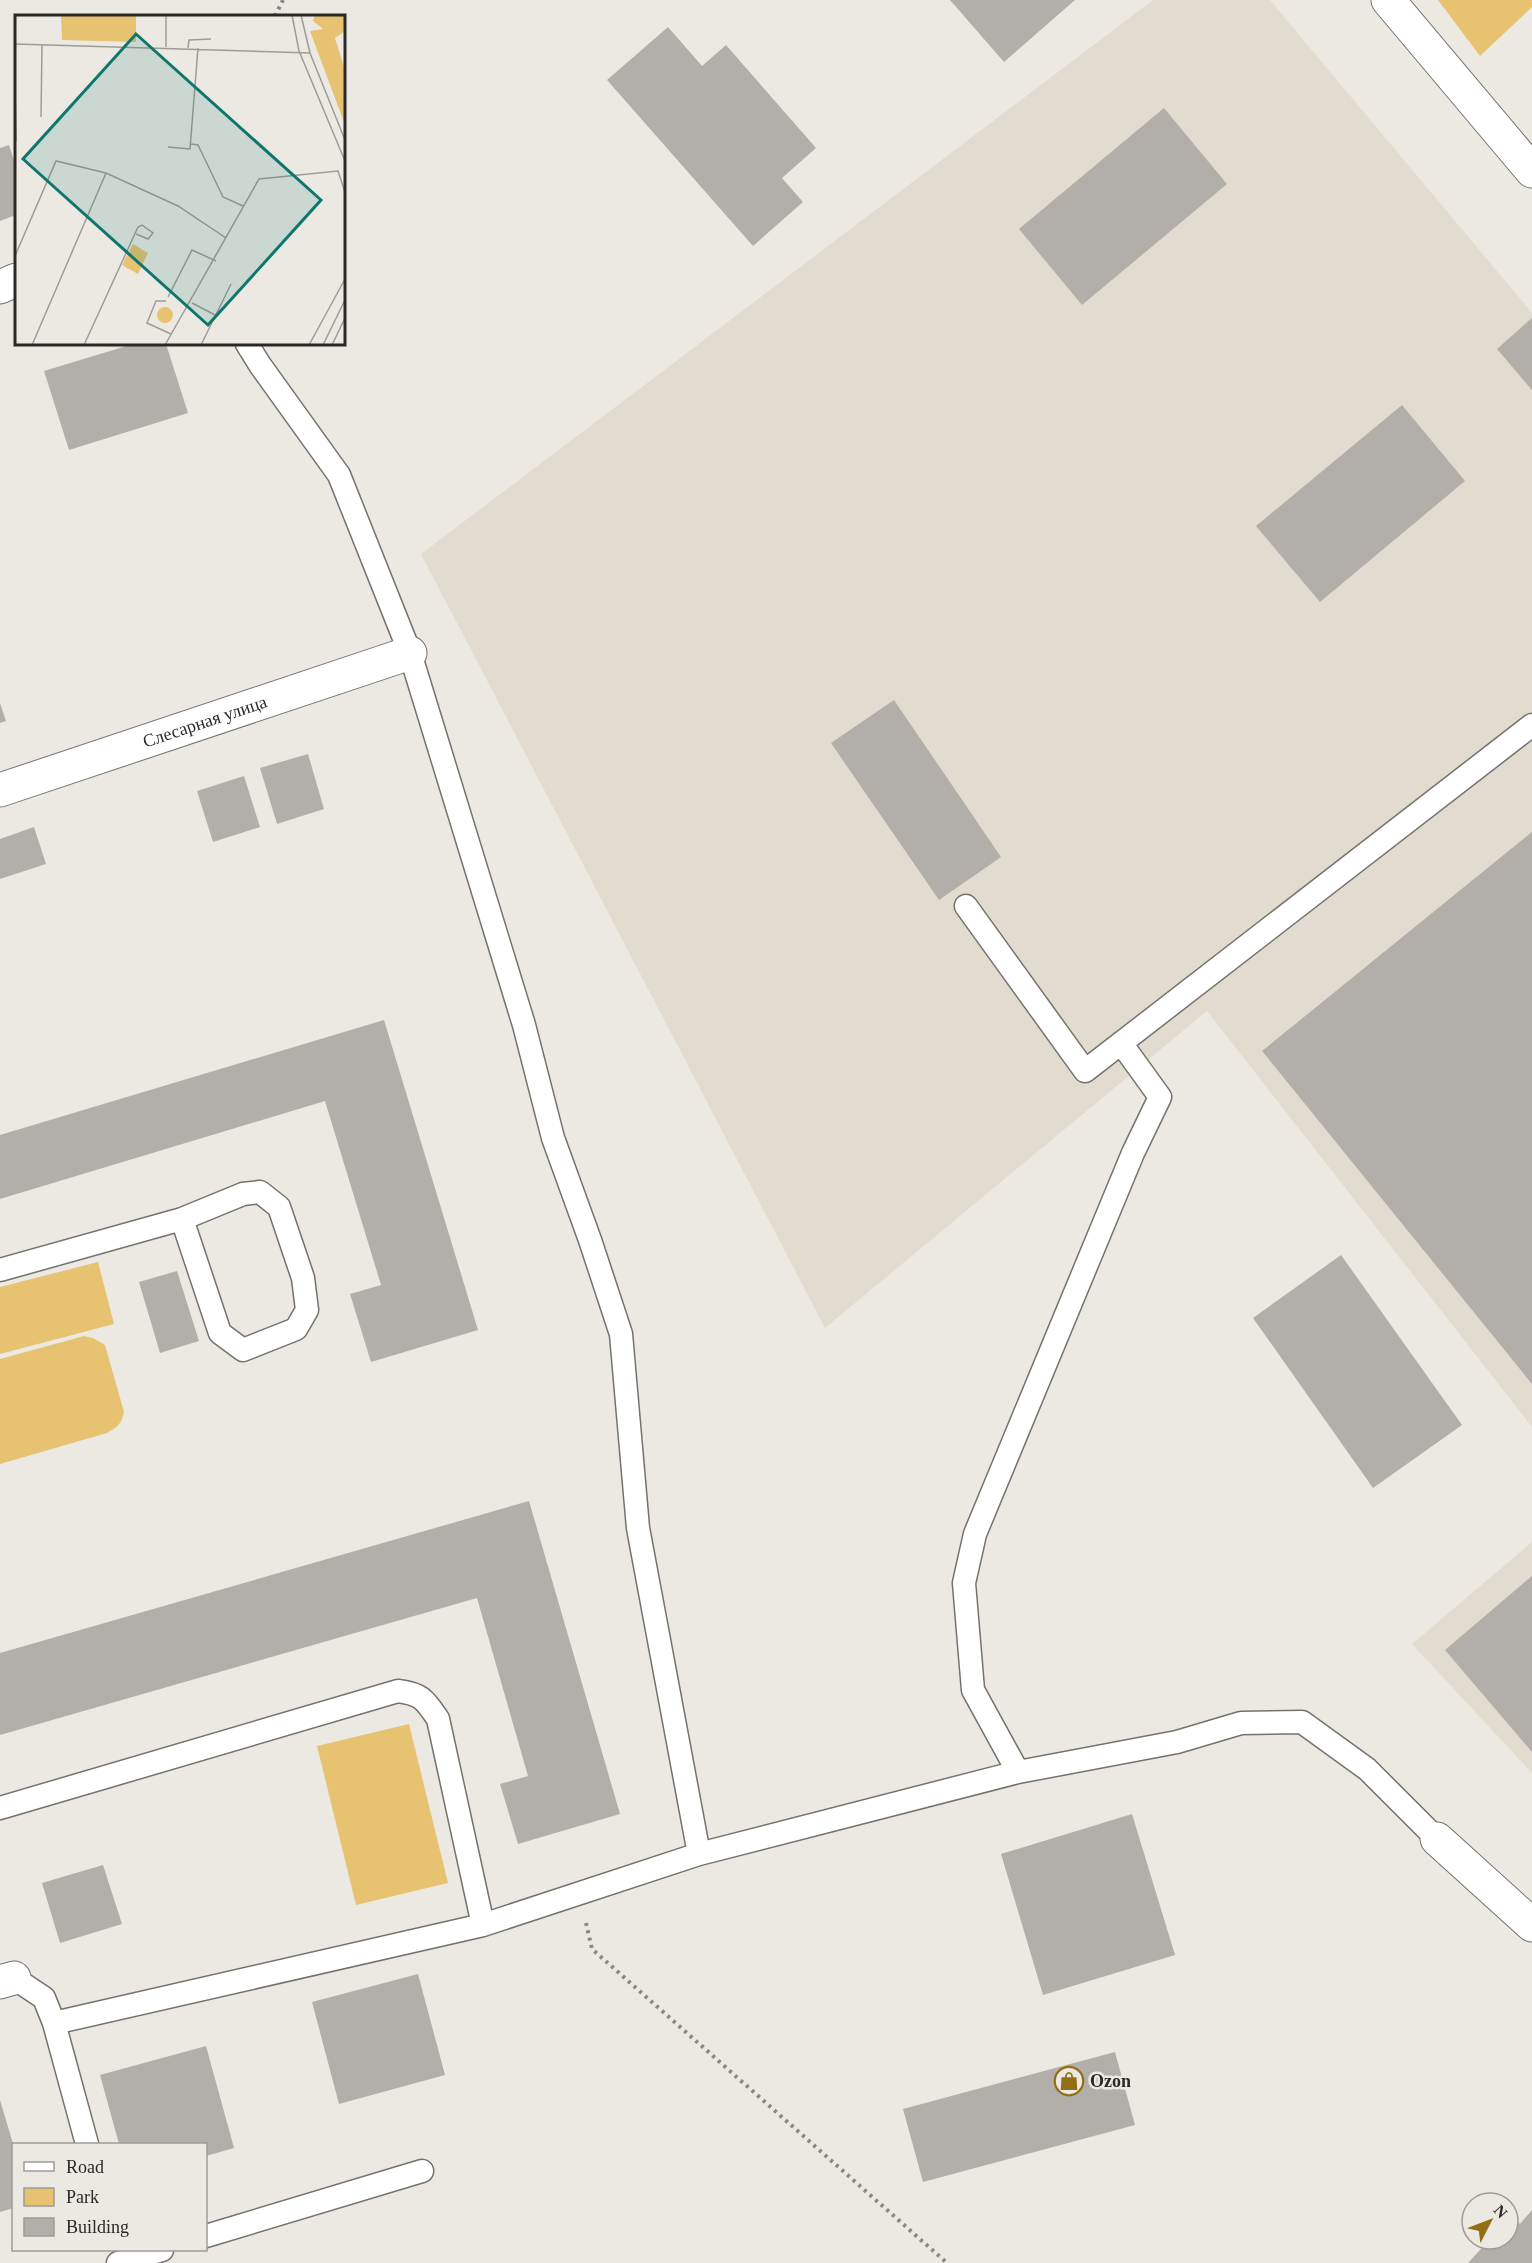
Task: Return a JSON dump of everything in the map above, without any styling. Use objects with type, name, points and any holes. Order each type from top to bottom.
[{"type":"street","points":[[1388,0],[1532,171]]},
{"type":"street","points":[[0,287],[15,280]]},
{"type":"street","name":"Слесарная улица","points":[[0,790],[410,653]]},
{"type":"street","points":[[1437,1839],[1532,1925]]},
{"type":"lane","points":[[248,345],[260,366],[339,475],[410,653],[524,1026],[553,1138],[621,1334],[639,1528],[699,1854]]},
{"type":"lane","points":[[966,906],[1085,1071],[1532,725]]},
{"type":"lane","points":[[1018,1772],[973,1690],[964,1583],[975,1534],[1133,1153],[1160,1096],[1121,1043]]},
{"type":"lane","points":[[0,1270],[182,1219],[243,1194],[260,1192],[279,1207],[303,1278],[307,1310],[296,1329],[243,1350],[220,1333],[182,1219]]},
{"type":"lane","points":[[0,1808],[398,1691],[414,1693],[426,1701],[438,1719],[483,1925]]},
{"type":"lane","points":[[54,2023],[483,1925],[699,1854],[1018,1772],[1177,1742],[1241,1723],[1302,1722],[1367,1769],[1437,1839]]},
{"type":"lane","points":[[7,1980],[44,1998],[54,2023],[86,2143]]},
{"type":"lane","points":[[207,2236],[422,2171]]},
{"type":"lane","points":[[118,2263],[159,2251]]},
{"type":"path","points":[[276,15],[283,0]]},
{"type":"path","points":[[580,1893],[592,1949],[947,2263]]},
{"type":"shaded area","points":[[1153,0],[1270,0],[1532,313],[1532,1427],[1207,1011],[825,1328],[421,554]]},
{"type":"shaded area","points":[[1532,1542],[1532,1773],[1412,1644]]},
{"type":"green space","points":[[1438,0],[1532,0],[1532,7],[1480,56]]},
{"type":"green space","points":[[98,1262],[114,1324],[0,1354],[0,1287]]},
{"type":"green space","points":[[84,1336],[105,1345],[124,1412],[120,1422],[107,1433],[0,1464],[0,1359]]},
{"type":"green space","points":[[409,1724],[448,1883],[356,1905],[317,1746]]},
{"type":"building","points":[[950,0],[1075,0],[1004,62]]},
{"type":"building","points":[[668,27],[702,66],[726,45],[816,148],[782,178],[803,202],[753,246],[607,80]]},
{"type":"building","points":[[1164,108],[1227,184],[1082,305],[1019,229]]},
{"type":"building","points":[[9,145],[15,164],[15,215],[0,221],[0,148]]},
{"type":"building","points":[[1532,318],[1532,390],[1497,349]]},
{"type":"building","points":[[130,345],[166,345],[188,413],[69,450],[44,371]]},
{"type":"building","points":[[1402,405],[1465,481],[1320,602],[1256,526]]},
{"type":"building","points":[[894,700],[1001,857],[939,900],[831,743]]},
{"type":"building","points":[[0,703],[6,721],[0,723]]},
{"type":"building","points":[[308,754],[324,809],[277,824],[260,768]]},
{"type":"building","points":[[244,776],[260,827],[213,842],[197,791]]},
{"type":"building","points":[[34,827],[46,864],[0,879],[0,839]]},
{"type":"building","points":[[1532,832],[1532,1384],[1262,1051]]},
{"type":"building","points":[[384,1020],[478,1330],[371,1362],[350,1294],[381,1285],[325,1101],[0,1199],[0,1135]]},
{"type":"building","points":[[1341,1255],[1462,1425],[1373,1488],[1253,1318]]},
{"type":"building","points":[[177,1271],[199,1341],[160,1353],[139,1282]]},
{"type":"building","points":[[529,1501],[620,1814],[518,1844],[500,1784],[528,1776],[477,1598],[0,1735],[0,1653]]},
{"type":"building","points":[[1532,1576],[1532,1752],[1445,1650]]},
{"type":"building","points":[[1132,1814],[1175,1955],[1043,1995],[1001,1854]]},
{"type":"building","points":[[103,1865],[122,1924],[60,1943],[42,1883]]},
{"type":"building","points":[[418,1974],[445,2075],[339,2104],[312,2002]]},
{"type":"building","points":[[206,2046],[234,2148],[207,2156],[207,2143],[119,2143],[100,2075]]},
{"type":"building","points":[[1115,2052],[1135,2125],[923,2182],[903,2109]]},
{"type":"building","points":[[0,2100],[13,2143],[12,2209],[0,2212]]},
{"type":"building","points":[[1532,2210],[1532,2263],[1468,2263],[1479,2251],[1520,2251],[1520,2224]]},
{"type":"place","name":"Ozon","points":[[1069,2081]]}]
